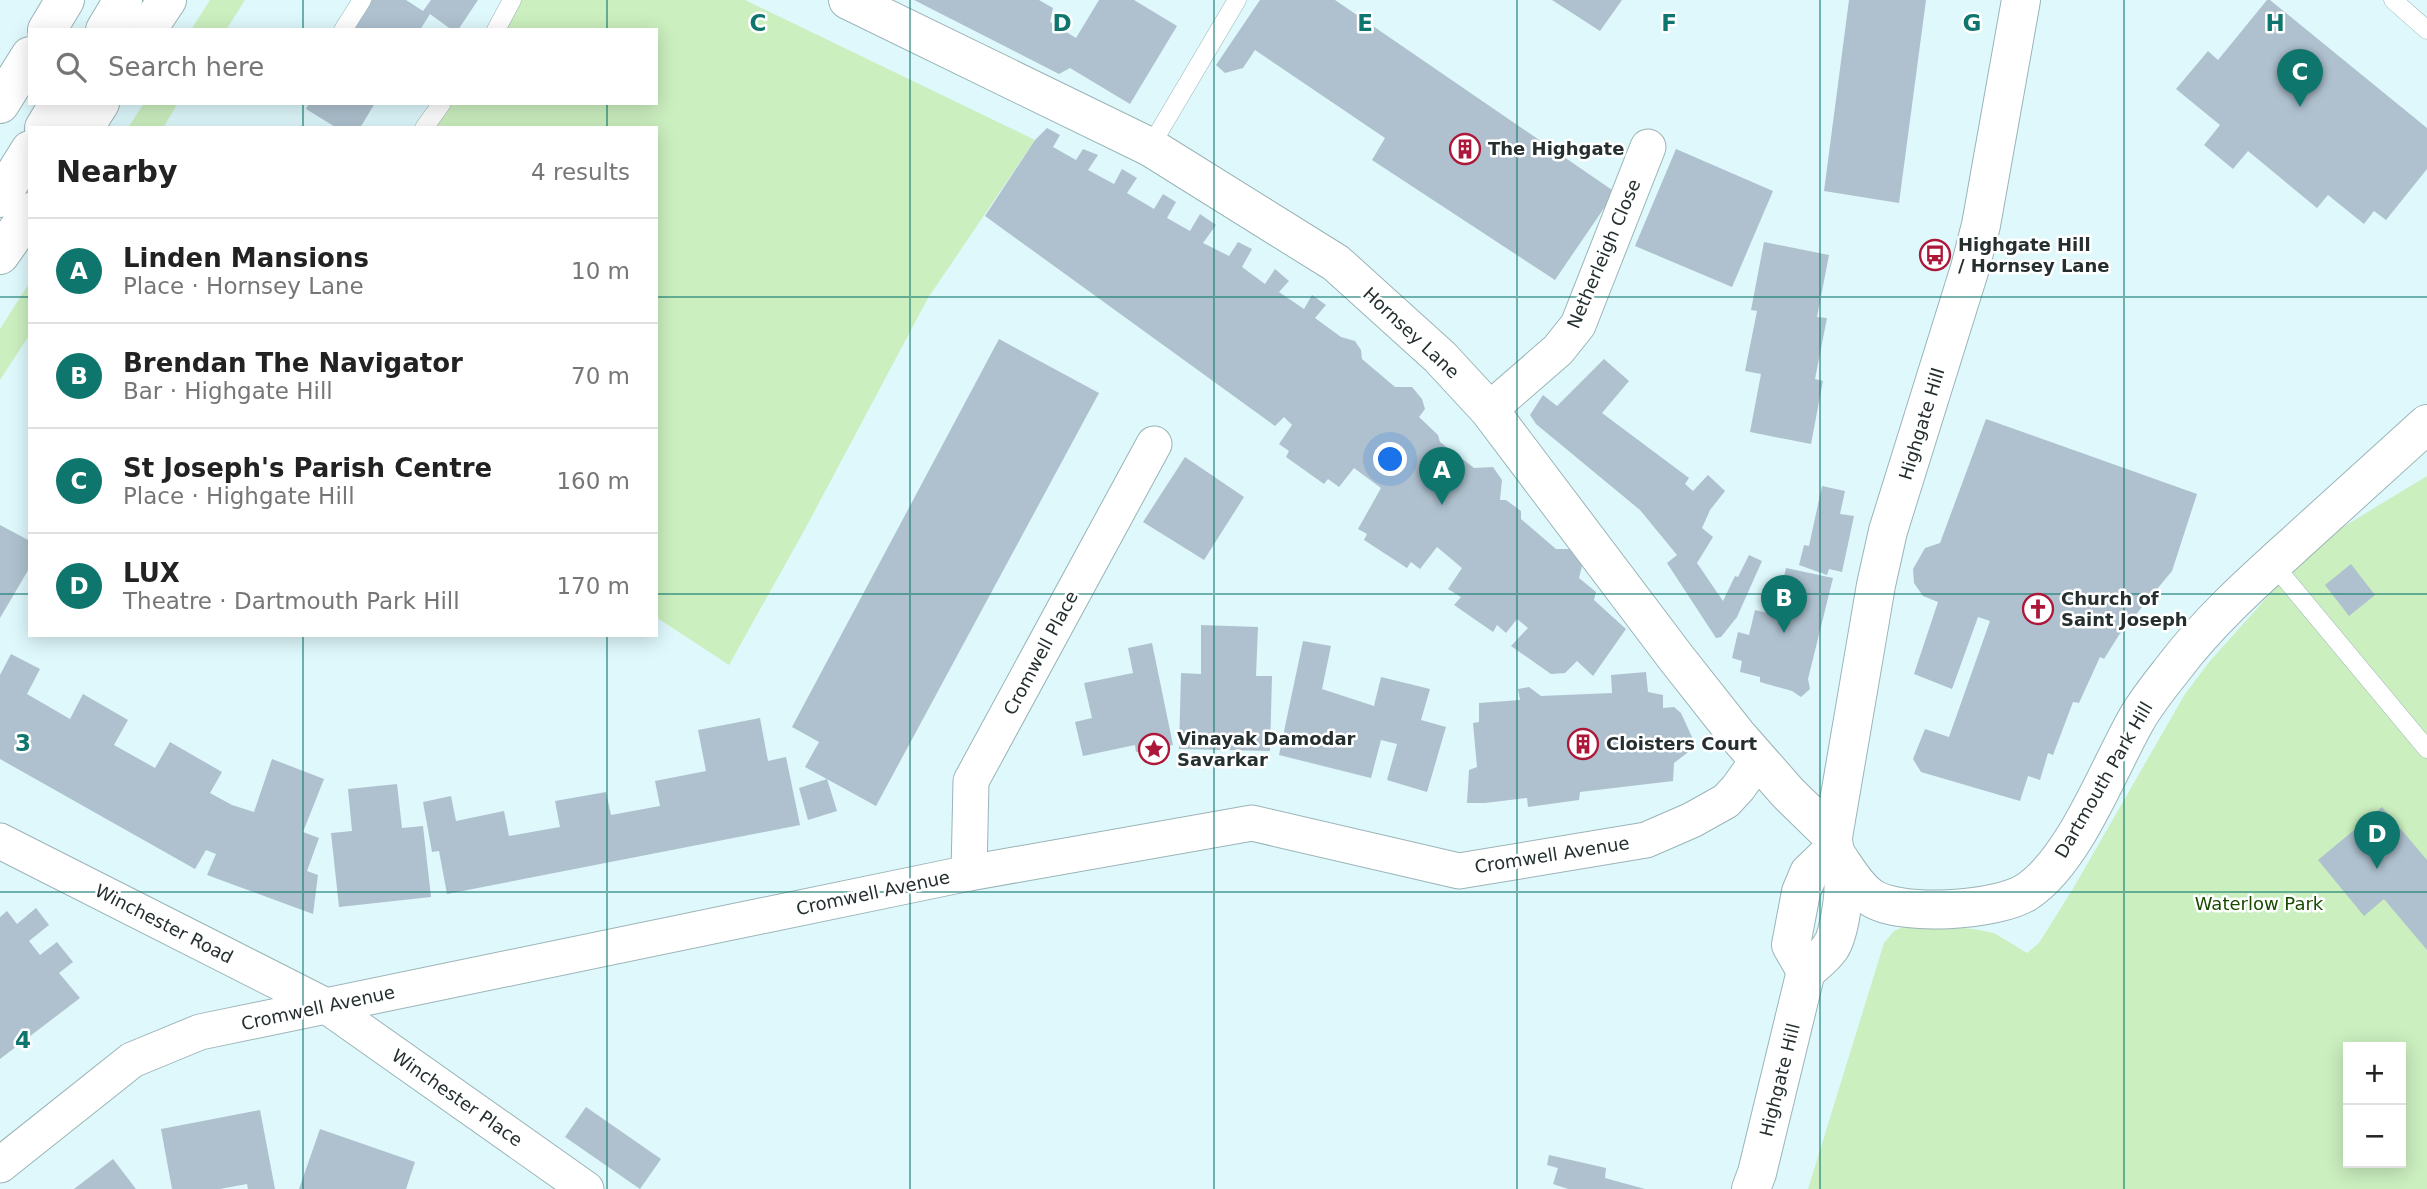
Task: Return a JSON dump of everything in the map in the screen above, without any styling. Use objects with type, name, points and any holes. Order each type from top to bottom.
[{"type":"main road","points":[[48,28],[65,0]]},
{"type":"main road","points":[[105,28],[123,0]]},
{"type":"main road","points":[[148,28],[167,0]]},
{"type":"main road","name":"Hornsey Lane","points":[[848,0],[1150,147],[1336,263],[1440,357],[1489,411],[1677,659],[1758,760],[1833,843]]},
{"type":"main road","name":"Highgate Hill","points":[[1751,1189],[1757,1174],[1806,971],[1831,947],[1837,929],[1843,880],[1833,843],[1879,572],[1888,531],[1981,225],[2021,0]]},
{"type":"main road","points":[[0,104],[28,59]]},
{"type":"main road","points":[[45,126],[58,105]]},
{"type":"main road","points":[[85,126],[99,105]]},
{"type":"main road","points":[[0,198],[28,153]]},
{"type":"main road","points":[[0,255],[28,215]]},
{"type":"main road","name":"Dartmouth Park Hill","points":[[1833,843],[1869,897],[1902,909],[1936,910],[1961,907],[2009,900],[2028,891],[2065,855],[2136,719],[2209,626],[2427,424]]},
{"type":"street","name":"Netherleigh Close","points":[[1489,411],[1558,350],[1578,325],[1648,147]]},
{"type":"street","name":"Cromwell Place","points":[[969,873],[971,781],[1154,444]]},
{"type":"street","name":"Cromwell Avenue","points":[[0,1165],[132,1060],[200,1032],[969,873],[1252,823],[1459,871],[1646,840],[1692,820],[1726,800],[1758,760]]},
{"type":"street","name":"Winchester Road","points":[[0,841],[328,1007]]},
{"type":"street","name":"Winchester Place","points":[[328,1007],[586,1189]]},
{"type":"lane","points":[[344,28],[362,0]]},
{"type":"lane","points":[[497,28],[512,0]]},
{"type":"lane","points":[[1150,147],[1237,0]]},
{"type":"lane","points":[[2392,0],[2427,30]]},
{"type":"lane","points":[[425,126],[441,105]]},
{"type":"lane","points":[[2273,564],[2427,749]]},
{"type":"green space","points":[[210,0],[245,0],[227,28],[192,28]]},
{"type":"green space","points":[[514,0],[745,0],[1035,140],[928,298],[729,665],[658,618],[658,126],[430,126],[444,105],[658,105],[658,28],[495,28]]},
{"type":"green space","points":[[143,105],[177,105],[164,126],[129,126]]},
{"type":"green space","points":[[28,285],[28,337],[0,380],[0,329]]},
{"type":"green space","name":"Waterlow Park","points":[[2427,476],[2427,1189],[1808,1189],[1884,943],[1894,931],[1910,924],[1994,933],[2027,953],[2039,943],[2185,694],[2210,661],[2315,544]]},
{"type":"building","points":[[372,0],[406,0],[423,11],[431,0],[478,0],[459,28],[449,28],[430,14],[421,28],[354,28]]},
{"type":"building","points":[[914,0],[1039,0],[1053,8],[1050,22],[1076,38],[1099,0],[1134,0],[1177,26],[1130,104],[1070,68],[1059,74]]},
{"type":"building","name":"The Highgate","points":[[1260,0],[1335,0],[1615,192],[1555,280],[1372,160],[1385,138],[1255,50],[1243,68],[1225,73],[1216,65]]},
{"type":"building","points":[[1552,0],[1622,0],[1600,31]]},
{"type":"building","points":[[1849,0],[1926,0],[1899,203],[1824,191]]},
{"type":"building","points":[[2267,0],[2427,128],[2427,169],[2386,220],[2374,211],[2364,224],[2328,195],[2317,208],[2248,151],[2233,169],[2204,145],[2220,125],[2176,89],[2208,51],[2218,60]]},
{"type":"building","points":[[308,105],[374,105],[361,126],[334,126],[306,109]]},
{"type":"building","points":[[1047,128],[1060,135],[1053,147],[1076,160],[1083,149],[1098,155],[1088,170],[1114,184],[1122,169],[1137,178],[1127,193],[1154,209],[1163,194],[1176,202],[1167,218],[1190,231],[1200,214],[1216,225],[1203,243],[1229,256],[1238,242],[1252,249],[1242,267],[1265,284],[1275,269],[1289,281],[1279,292],[1304,309],[1312,295],[1326,305],[1315,318],[1341,337],[1355,341],[1361,350],[1362,359],[1395,387],[1412,387],[1422,399],[1425,409],[1419,417],[1438,435],[1440,442],[1474,468],[1493,467],[1502,480],[1500,500],[1506,500],[1521,511],[1521,519],[1556,549],[1575,549],[1584,558],[1579,578],[1596,592],[1594,600],[1626,629],[1593,676],[1577,661],[1565,673],[1551,674],[1511,646],[1528,628],[1517,619],[1506,633],[1497,625],[1493,632],[1454,605],[1461,597],[1448,589],[1462,568],[1437,547],[1420,569],[1411,562],[1407,568],[1364,540],[1367,534],[1358,529],[1381,488],[1354,468],[1339,487],[1328,479],[1324,484],[1286,457],[1289,451],[1279,444],[1292,425],[1284,417],[1275,426],[985,216],[1035,140]]},
{"type":"building","points":[[1676,149],[1773,191],[1732,287],[1635,246]]},
{"type":"building","points":[[1764,242],[1829,255],[1817,317],[1827,318],[1815,379],[1823,381],[1811,444],[1750,432],[1761,374],[1745,371],[1757,311],[1751,310]]},
{"type":"building","points":[[999,339],[1099,393],[876,806],[805,767],[819,742],[792,727]]},
{"type":"building","points":[[1604,359],[1629,381],[1602,413],[1689,478],[1685,484],[1693,491],[1708,475],[1725,491],[1710,510],[1702,528],[1713,537],[1697,563],[1723,601],[1749,555],[1762,561],[1737,617],[1721,637],[1716,638],[1667,563],[1677,555],[1640,510],[1536,424],[1530,415],[1543,395],[1557,406]]},
{"type":"building","name":"Church of Saint Joseph","points":[[1986,419],[2197,494],[2172,571],[2119,635],[2104,659],[2100,657],[2079,703],[2073,702],[2053,755],[2048,753],[2040,780],[2028,776],[2020,801],[1921,772],[1913,759],[1925,729],[1949,737],[1990,621],[1978,617],[1952,689],[1914,674],[1938,602],[1923,596],[1914,583],[1913,569],[1925,548],[1940,543]]},
{"type":"building","points":[[1185,457],[1244,497],[1204,560],[1143,522]]},
{"type":"building","points":[[1822,486],[1845,491],[1840,514],[1854,516],[1842,572],[1829,569],[1827,575],[1799,565],[1804,545],[1809,546]]},
{"type":"building","points":[[0,525],[28,540],[28,570],[0,618]]},
{"type":"building","points":[[2351,564],[2375,595],[2349,616],[2325,585]]},
{"type":"building","points":[[1786,568],[1833,578],[1808,679],[1810,689],[1801,697],[1792,691],[1760,682],[1760,677],[1740,672],[1742,661],[1732,658],[1738,632],[1749,635],[1755,610],[1780,616],[1786,591],[1781,590]]},
{"type":"building","points":[[1201,625],[1258,627],[1256,676],[1272,676],[1270,751],[1179,749],[1181,673],[1201,674]]},
{"type":"building","points":[[1303,641],[1331,646],[1322,689],[1374,706],[1381,677],[1430,689],[1421,720],[1446,727],[1427,792],[1387,780],[1397,744],[1381,740],[1371,778],[1279,755]]},
{"type":"building","points":[[1152,643],[1173,745],[1136,752],[1135,745],[1083,756],[1075,722],[1092,718],[1084,683],[1133,673],[1128,648]]},
{"type":"building","points":[[11,654],[40,669],[27,694],[70,719],[83,694],[128,720],[114,745],[155,768],[170,742],[222,772],[210,793],[232,805],[254,812],[272,759],[324,779],[303,832],[319,838],[307,871],[318,875],[313,914],[207,875],[216,854],[206,850],[195,869],[0,759],[0,675]]},
{"type":"building","name":"Cloisters Court","points":[[1646,672],[1648,692],[1663,695],[1663,708],[1674,707],[1681,713],[1692,737],[1691,750],[1674,763],[1673,781],[1580,792],[1579,800],[1528,807],[1527,798],[1467,803],[1469,770],[1477,767],[1473,723],[1479,722],[1479,703],[1520,700],[1518,689],[1529,687],[1541,696],[1612,693],[1611,675]]},
{"type":"building","points":[[760,718],[768,761],[786,757],[800,825],[447,894],[439,851],[432,852],[423,802],[451,796],[456,821],[504,811],[509,836],[560,827],[555,801],[606,792],[611,815],[660,806],[655,781],[706,771],[698,730]]},
{"type":"building","points":[[827,779],[837,811],[808,820],[799,788]]},
{"type":"building","points":[[397,784],[402,828],[423,826],[431,897],[339,907],[331,833],[352,831],[348,789]]},
{"type":"building","points":[[2382,807],[2427,860],[2427,950],[2384,899],[2364,916],[2318,860]]},
{"type":"building","points":[[36,908],[49,925],[29,941],[40,955],[57,942],[73,962],[59,973],[80,998],[0,1059],[0,917],[7,911],[17,924]]},
{"type":"building","points":[[586,1107],[661,1159],[640,1189],[565,1137]]},
{"type":"building","points":[[260,1110],[275,1189],[248,1189],[247,1184],[220,1189],[172,1189],[161,1129]]},
{"type":"building","points":[[320,1129],[415,1162],[406,1189],[299,1189]]},
{"type":"building","points":[[1549,1155],[1606,1168],[1605,1178],[1645,1189],[1568,1189],[1553,1184],[1558,1168],[1547,1165]]},
{"type":"building","points":[[113,1159],[136,1189],[74,1189]]},
{"type":"place","name":"St Joseph's Parish Centre","points":[[2300,107]]},
{"type":"place","name":"The Highgate","points":[[1465,149]]},
{"type":"place","name":"Highgate Hill / Hornsey Lane","points":[[1935,255]]},
{"type":"place","name":"Linden Mansions","points":[[1442,505]]},
{"type":"place","name":"Church of Saint Joseph","points":[[2038,609]]},
{"type":"place","name":"Brendan The Navigator","points":[[1784,633]]},
{"type":"place","name":"Cloisters Court","points":[[1583,744]]},
{"type":"place","name":"Vinayak Damodar Savarkar","points":[[1154,749]]},
{"type":"place","name":"LUX","points":[[2377,869]]}]
